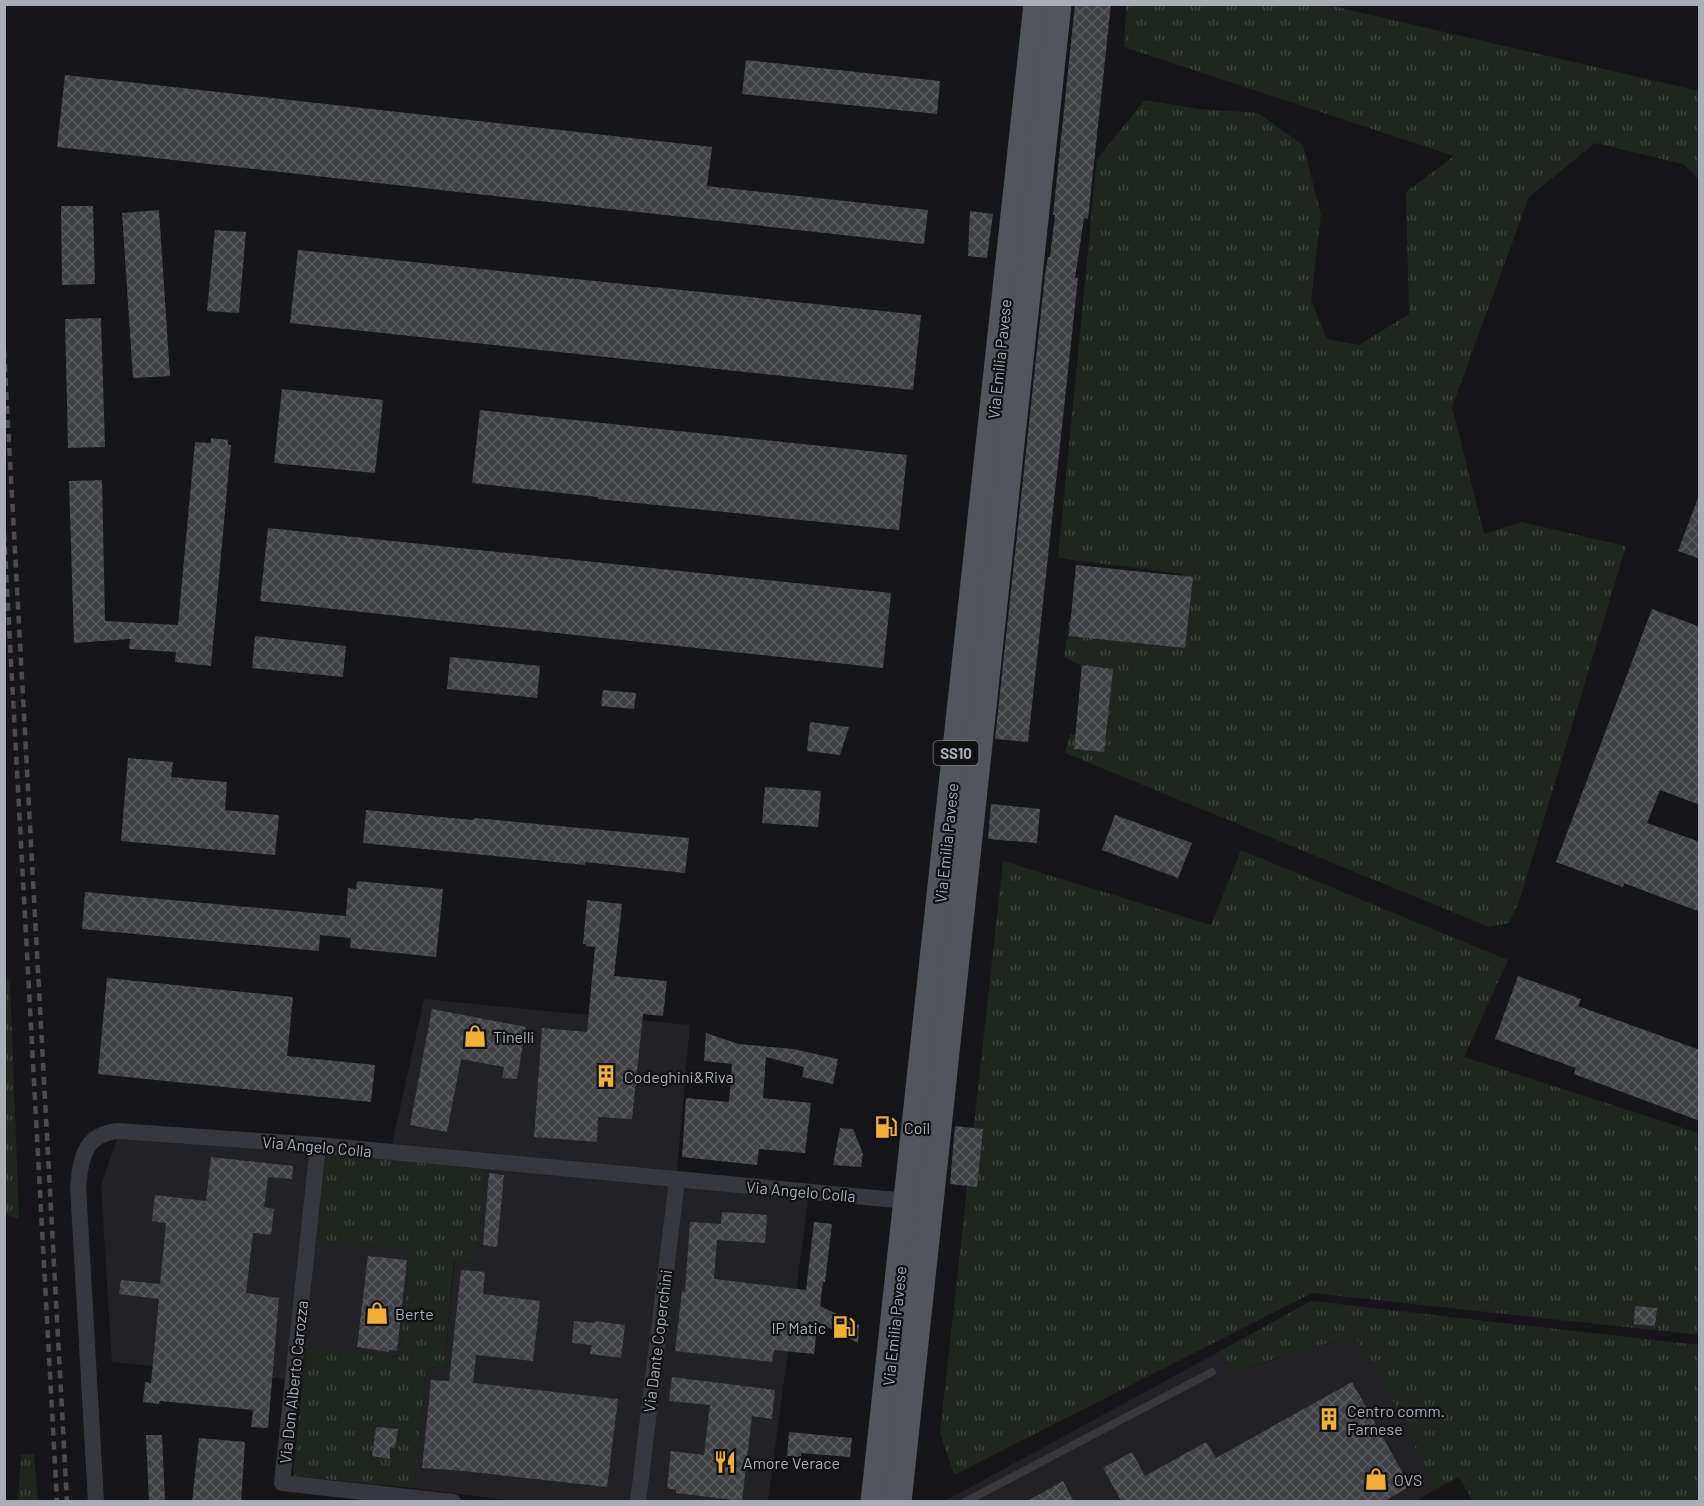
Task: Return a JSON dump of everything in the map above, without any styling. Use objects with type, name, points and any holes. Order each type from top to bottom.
[{"type":"main road","name":"Via Emilia Pavese","points":[[874,1502],[1037,4]]},
{"type":"main road","name":"Via Emilia Pavese","points":[[898,1502],[1058,4]]},
{"type":"street","name":"Via Angelo Colla","points":[[96,1502],[78,1186],[81,1163],[89,1144],[97,1136],[106,1132],[318,1145],[907,1201]]},
{"type":"street","name":"Via Don Alberto Carozza","points":[[318,1145],[282,1483],[453,1502]]},
{"type":"street","name":"Via Dante Coperchini","points":[[638,1502],[677,1180]]},
{"type":"lane","points":[[965,1502],[1212,1372]]},
{"type":"shaded area","points":[[424,999],[690,1025],[676,1181],[809,1194],[768,1501],[522,1502],[414,1488],[426,1367],[444,1368],[455,1260],[475,1262],[391,1158]]},
{"type":"shaded area","points":[[117,1139],[325,1152],[410,1251],[400,1357],[306,1348],[302,1381],[112,1362],[101,1185]]},
{"type":"shaded area","points":[[1354,1335],[1388,1390],[1435,1490],[1414,1502],[943,1502],[1220,1351],[1233,1372]]},
{"type":"green space","points":[[1126,5],[1328,5],[1699,91],[1699,179],[1683,164],[1595,143],[1529,197],[1452,407],[1484,534],[1521,522],[1626,546],[1520,899],[1509,923],[1489,927],[1065,753],[1070,734],[1098,743],[1097,673],[1064,657],[1069,622],[1180,629],[1182,574],[1058,558],[1097,159],[1145,100],[1199,109],[1258,113],[1303,145],[1321,215],[1311,300],[1327,339],[1359,345],[1409,314],[1406,192],[1454,156],[1124,47]]},
{"type":"green space","points":[[1241,850],[1508,960],[1464,1057],[1699,1133],[1699,1335],[1312,1293],[954,1475],[940,1433],[1003,861],[1211,925]]},
{"type":"green space","points":[[5,979],[10,981],[19,1219],[5,1214]]},
{"type":"green space","points":[[325,1152],[485,1168],[476,1262],[454,1260],[444,1368],[426,1367],[414,1488],[293,1476],[306,1348],[400,1357],[410,1251],[317,1242]]},
{"type":"green space","points":[[1311,1301],[1699,1345],[1699,1501],[1473,1501],[1459,1477],[1435,1490],[1388,1390],[1354,1335],[1232,1372],[1220,1351]]},
{"type":"green space","points":[[34,1454],[38,1501],[18,1501],[21,1455]]},
{"type":"building","points":[[1075,4],[1111,4],[1088,219],[1084,218],[1075,278],[1078,278],[1028,742],[995,739],[1045,275],[1048,257],[1050,257],[1055,215],[1053,215]]},
{"type":"building","points":[[746,60],[940,81],[937,114],[742,94]]},
{"type":"building","points":[[65,75],[712,147],[707,186],[928,210],[924,244],[57,147]]},
{"type":"building","points":[[61,206],[93,206],[95,284],[62,285]]},
{"type":"building","points":[[159,210],[170,376],[133,378],[122,213]]},
{"type":"building","points":[[970,211],[993,214],[987,258],[968,256]]},
{"type":"building","points":[[215,230],[246,232],[239,313],[207,311]]},
{"type":"building","points":[[298,250],[921,315],[913,390],[290,323]]},
{"type":"building","points":[[101,318],[105,447],[68,448],[65,319]]},
{"type":"building","points":[[282,389],[383,400],[375,473],[274,463]]},
{"type":"building","points":[[480,410],[907,455],[899,530],[598,499],[598,497],[472,483]]},
{"type":"building","points":[[211,438],[228,440],[228,445],[231,445],[211,666],[175,662],[176,652],[129,649],[130,639],[74,643],[69,481],[102,480],[105,621],[178,625],[195,442],[211,443]]},
{"type":"building","points":[[1698,498],[1700,499],[1700,559],[1678,551]]},
{"type":"building","points":[[268,528],[891,593],[883,668],[260,601]]},
{"type":"building","points":[[1076,565],[1193,577],[1185,648],[1069,636]]},
{"type":"building","points":[[1652,609],[1700,627],[1700,805],[1660,790],[1647,823],[1700,842],[1700,912],[1624,883],[1623,887],[1556,862]]},
{"type":"building","points":[[255,636],[346,646],[343,677],[252,668]]},
{"type":"building","points":[[450,657],[540,666],[537,698],[447,689]]},
{"type":"building","points":[[1082,665],[1113,669],[1104,752],[1074,749]]},
{"type":"building","points":[[603,690],[636,693],[634,709],[601,706]]},
{"type":"building","points":[[810,722],[849,727],[840,755],[807,751]]},
{"type":"building","points":[[128,758],[173,762],[171,777],[227,782],[225,810],[279,815],[275,855],[121,841]]},
{"type":"building","points":[[765,787],[821,791],[818,827],[762,823]]},
{"type":"building","points":[[991,804],[1040,809],[1037,843],[988,839]]},
{"type":"building","points":[[366,810],[689,838],[685,873],[363,843]]},
{"type":"building","points":[[1115,815],[1192,843],[1178,878],[1102,850]]},
{"type":"building","points":[[357,881],[443,889],[436,957],[350,948],[351,938],[320,935],[319,951],[82,929],[85,892],[346,916],[348,888],[356,889]]},
{"type":"building","points":[[587,900],[622,904],[614,976],[667,981],[663,1016],[643,1014],[632,1119],[598,1117],[597,1142],[534,1137],[542,1028],[587,1032],[595,947],[583,944]]},
{"type":"building","points":[[1518,976],[1581,999],[1578,1006],[1700,1050],[1700,1121],[1574,1074],[1576,1068],[1495,1039]]},
{"type":"building","points":[[107,978],[293,997],[287,1056],[375,1065],[371,1102],[98,1074]]},
{"type":"building","points":[[432,1009],[526,1027],[517,1079],[502,1078],[504,1067],[461,1059],[447,1132],[410,1125]]},
{"type":"building","points":[[706,1033],[738,1044],[793,1049],[838,1059],[833,1084],[802,1077],[804,1067],[766,1057],[763,1098],[811,1103],[805,1153],[759,1149],[757,1165],[682,1157],[686,1098],[729,1102],[732,1064],[704,1061]]},
{"type":"building","points":[[955,1126],[983,1129],[977,1187],[950,1184]]},
{"type":"building","points":[[840,1128],[853,1129],[863,1154],[861,1167],[833,1165]]},
{"type":"building","points":[[211,1157],[293,1166],[292,1179],[268,1177],[264,1207],[274,1209],[271,1235],[253,1233],[246,1293],[279,1298],[268,1428],[251,1427],[253,1410],[160,1401],[159,1404],[143,1402],[145,1382],[151,1383],[159,1299],[119,1294],[121,1280],[160,1284],[166,1223],[152,1221],[155,1195],[206,1201]]},
{"type":"building","points":[[489,1173],[504,1175],[497,1247],[483,1245]]},
{"type":"building","points":[[722,1212],[767,1215],[765,1243],[717,1240],[714,1279],[806,1290],[814,1222],[832,1224],[820,1306],[859,1325],[858,1343],[818,1322],[814,1354],[774,1350],[772,1362],[675,1351],[682,1291],[685,1292],[690,1222],[721,1224]]},
{"type":"building","name":"Berte","points":[[368,1256],[407,1260],[397,1351],[357,1347]]},
{"type":"building","points":[[461,1270],[485,1272],[483,1294],[540,1301],[533,1361],[476,1355],[473,1383],[618,1399],[607,1487],[422,1468],[431,1380],[449,1381]]},
{"type":"building","points":[[1635,1306],[1657,1308],[1655,1326],[1634,1324]]},
{"type":"building","points":[[574,1321],[625,1325],[621,1358],[590,1354],[592,1345],[572,1343]]},
{"type":"building","points":[[672,1377],[775,1390],[772,1419],[752,1416],[742,1501],[676,1493],[676,1490],[667,1488],[671,1451],[704,1455],[710,1405],[669,1401]]},
{"type":"building","name":"Centro comm. Farnese","points":[[1352,1382],[1410,1486],[1383,1502],[1122,1502],[1103,1468],[1132,1452],[1145,1476],[1206,1442],[1216,1458]]},
{"type":"building","points":[[376,1427],[398,1429],[395,1448],[390,1447],[390,1459],[372,1456]]},
{"type":"building","points":[[789,1432],[852,1438],[850,1457],[801,1453],[801,1457],[787,1456]]},
{"type":"building","points":[[146,1435],[162,1435],[165,1502],[149,1502]]},
{"type":"building","points":[[199,1438],[245,1442],[241,1502],[192,1502]]},
{"type":"building","points":[[1063,1481],[1074,1502],[1026,1502]]},
{"type":"railway","points":[[4,350],[67,1502]]},
{"type":"railway","points":[[4,533],[57,1502]]},
{"type":"place","name":"Tinelli","points":[[475,1036]]},
{"type":"place","name":"Codeghini&Riva","points":[[606,1076]]},
{"type":"place","name":"Coil","points":[[886,1127]]},
{"type":"place","name":"Berte","points":[[377,1313]]},
{"type":"place","name":"IP Matic","points":[[844,1327]]},
{"type":"place","name":"Centro comm. Farnese","points":[[1329,1419]]},
{"type":"place","name":"Amore Verace","points":[[725,1462]]},
{"type":"place","name":"OVS","points":[[1376,1479]]}]
